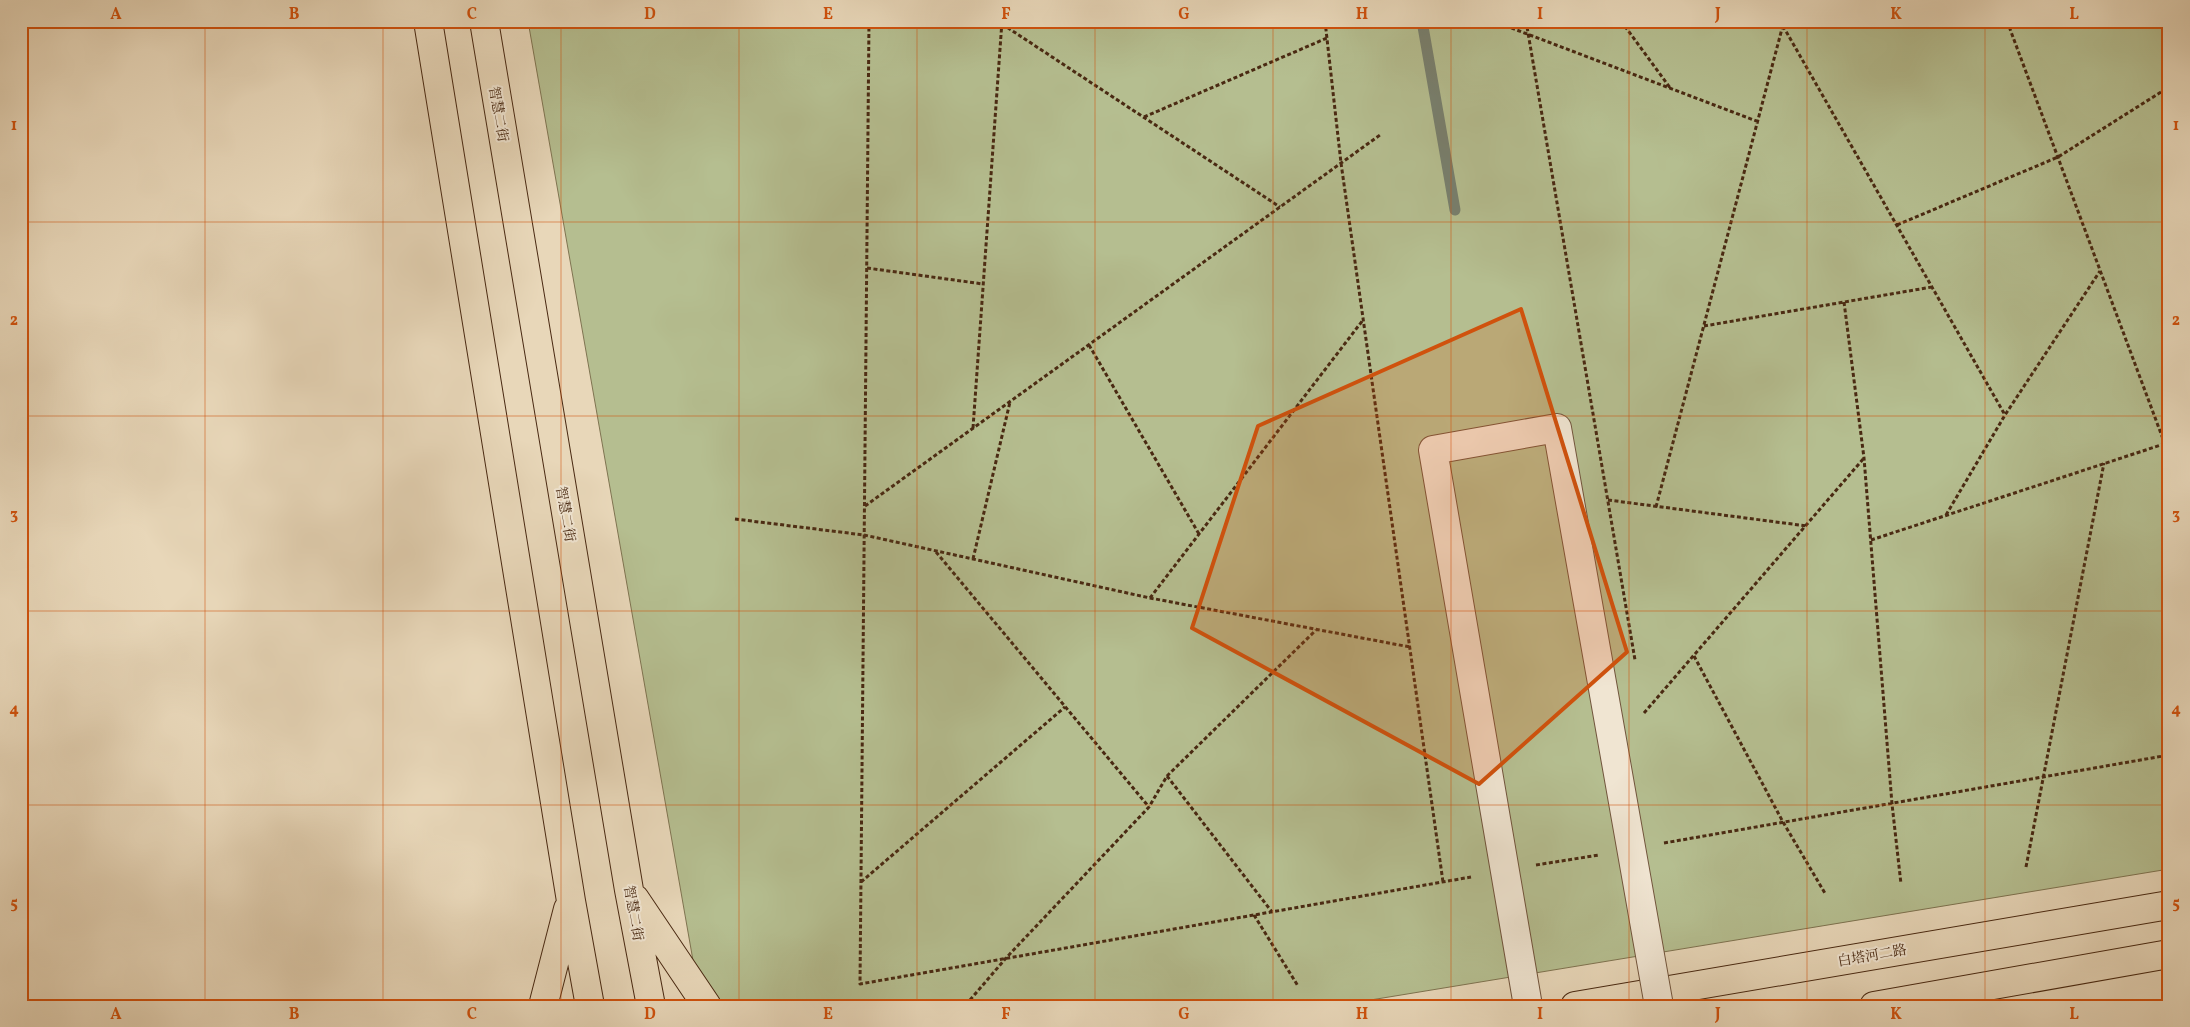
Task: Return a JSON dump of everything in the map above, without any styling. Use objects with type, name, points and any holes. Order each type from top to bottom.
[{"type":"main road","points":[[428,21],[571,901],[590,1006]]},
{"type":"main road","name":"智慧二街","points":[[484,21],[629,890],[651,1006]]},
{"type":"main road","points":[[629,890],[707,1006]]},
{"type":"main road","points":[[544,1006],[571,901]]},
{"type":"main road","name":"白塔河二路","points":[[1575,1006],[2169,905]]},
{"type":"main road","points":[[1874,1006],[2169,954]]},
{"type":"street","points":[[1528,1006],[1433,450],[1557,428],[1659,1006]]},
{"type":"path","points":[[869,21],[860,984],[1472,877]]},
{"type":"path","points":[[1325,21],[1341,163],[1443,882]]},
{"type":"path","points":[[1493,21],[1528,36],[1759,122]]},
{"type":"path","points":[[1526,21],[1636,665]]},
{"type":"path","points":[[1621,21],[1672,89]]},
{"type":"path","points":[[2007,21],[2169,455]]},
{"type":"path","points":[[973,428],[1001,23],[1280,207]]},
{"type":"path","points":[[1656,506],[1759,122],[1783,23]]},
{"type":"path","points":[[1783,23],[2005,415]]},
{"type":"path","points":[[1144,117],[1327,38]]},
{"type":"path","points":[[1897,225],[2058,157],[2169,87]]},
{"type":"path","points":[[864,506],[1380,135]]},
{"type":"path","points":[[866,268],[983,284]]},
{"type":"path","points":[[1946,516],[2005,415],[2100,271]]},
{"type":"path","points":[[1704,326],[1932,287]]},
{"type":"path","points":[[1844,302],[1864,458],[1892,804],[1901,884]]},
{"type":"path","points":[[1150,598],[1363,320]]},
{"type":"path","points":[[1089,345],[1199,534]]},
{"type":"path","points":[[973,559],[1010,402]]},
{"type":"path","points":[[1871,540],[2164,444]]},
{"type":"path","points":[[1644,713],[1864,458]]},
{"type":"path","points":[[2026,867],[2104,463]]},
{"type":"path","points":[[1608,500],[1807,526]]},
{"type":"path","points":[[734,520],[864,535],[1150,598],[1410,647]]},
{"type":"path","points":[[936,551],[1149,807]]},
{"type":"path","points":[[970,1000],[1006,958],[1149,807],[1167,776],[1316,629]]},
{"type":"path","points":[[1694,656],[1783,822],[1826,895]]},
{"type":"path","points":[[1642,704],[1646,723]]},
{"type":"path","points":[[861,882],[1066,707]]},
{"type":"path","points":[[1656,845],[2169,755]]},
{"type":"path","points":[[1167,776],[1272,912]]},
{"type":"path","points":[[1665,834],[1666,843]]},
{"type":"path","points":[[1530,866],[1608,853]]},
{"type":"path","points":[[1254,915],[1298,986]]},
{"type":"highlighted area","points":[[1521,309],[1627,652],[1479,784],[1192,628],[1258,426]]},
{"type":"green space","points":[[528,21],[2169,21],[2169,869],[1334,1006],[701,1006]]},
{"type":"waterway","points":[[1422,21],[1455,210]]}]
